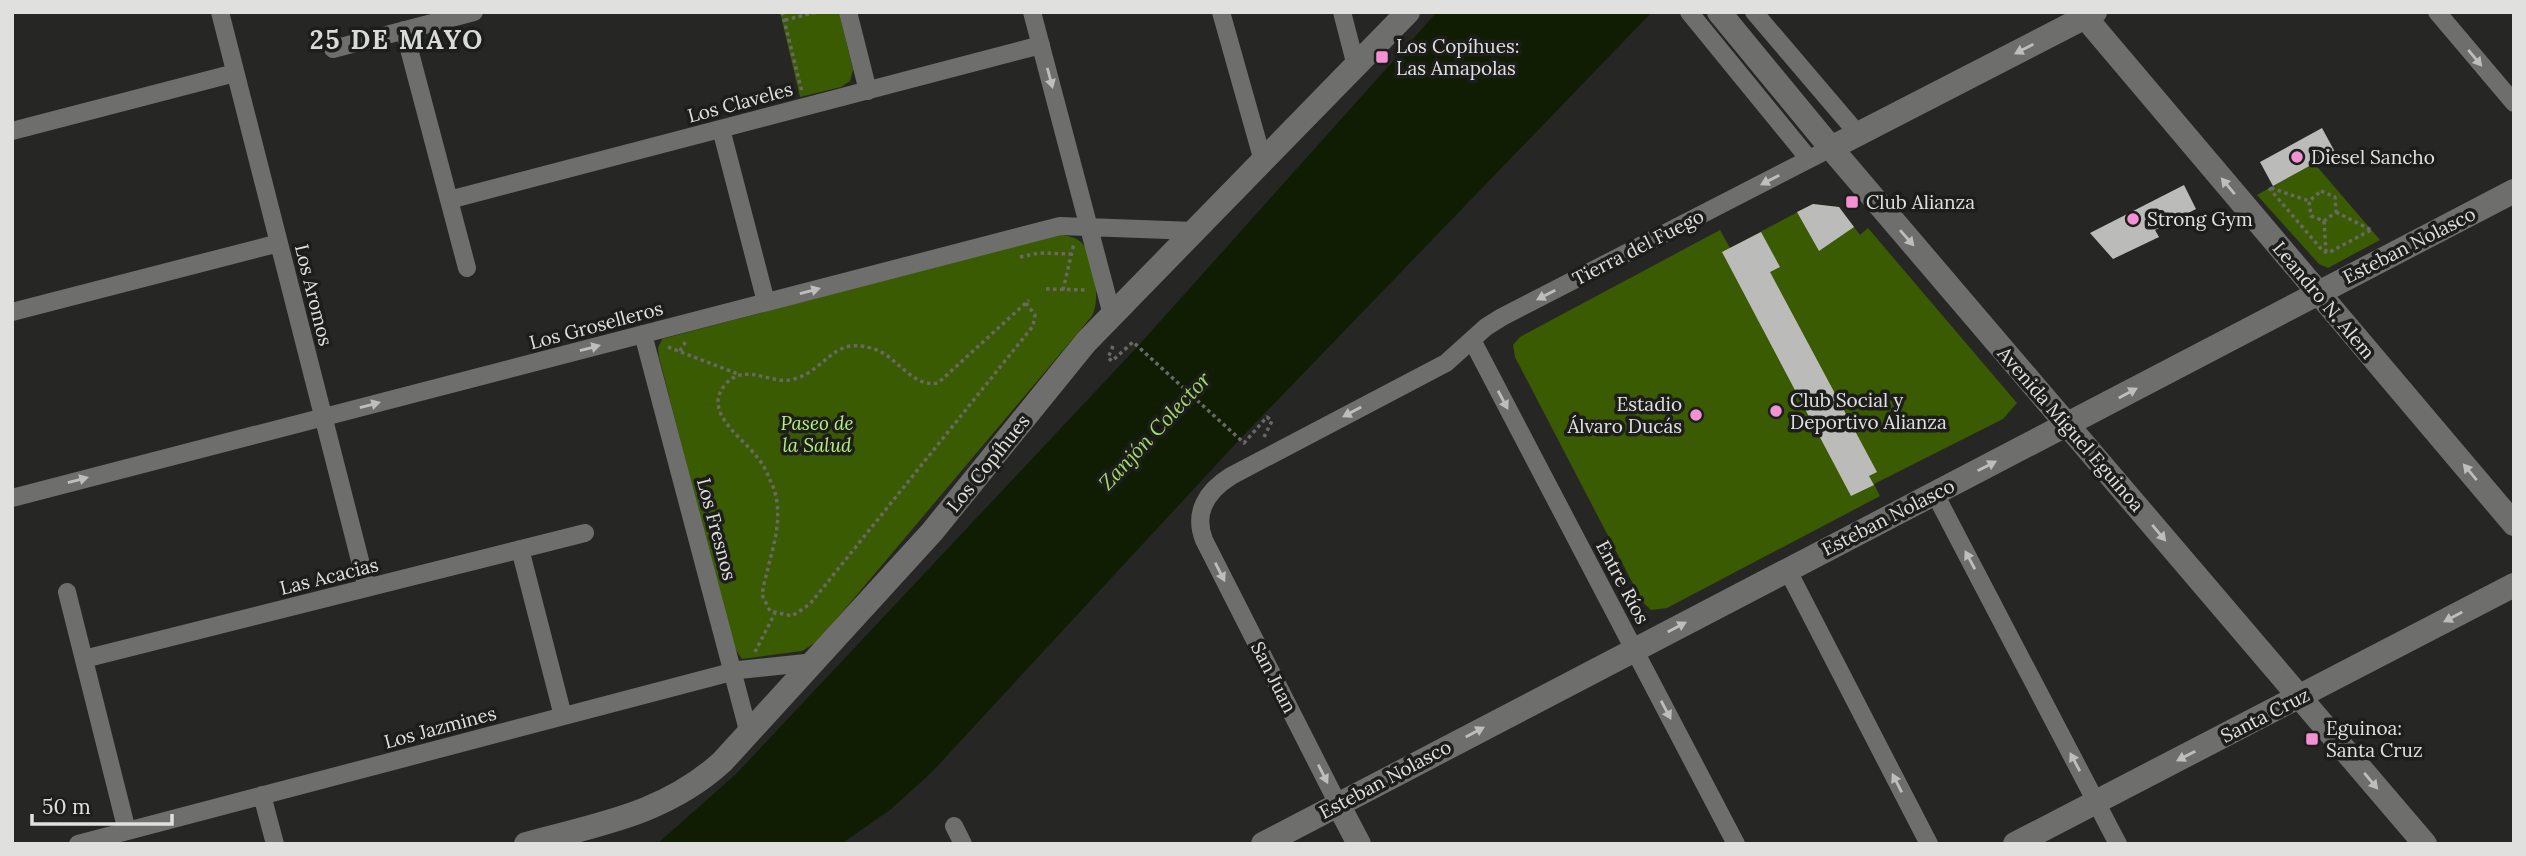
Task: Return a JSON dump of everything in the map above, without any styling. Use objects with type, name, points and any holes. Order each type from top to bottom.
[{"type":"main road","name":"Los Copíhues","points":[[526,844],[628,816],[667,802],[712,772],[932,532],[1064,368],[1112,315],[1408,12]]},
{"type":"main road","name":"Avenida Miguel Eguinoa","points":[[1719,12],[1820,154],[2067,425],[2425,844]]},
{"type":"main road","name":"Tierra del Fuego","points":[[1820,154],[2087,14]]},
{"type":"main road","name":"Leandro N. Alem","points":[[2087,14],[2514,524]]},
{"type":"main road","name":"Esteban Nolasco","points":[[1263,844],[2514,191]]},
{"type":"main road","name":"Santa Cruz","points":[[2015,844],[2514,586]]},
{"type":"main road","name":"San Juan","points":[[1338,804],[1359,844]]},
{"type":"street","name":"Los Aromos","points":[[220,12],[367,588]]},
{"type":"street","points":[[333,48],[474,12]]},
{"type":"street","points":[[848,12],[868,91]]},
{"type":"street","points":[[1032,12],[1082,232],[1112,315]]},
{"type":"street","points":[[1221,12],[1262,161]]},
{"type":"street","points":[[1342,12],[1356,66]]},
{"type":"street","points":[[1689,12],[1820,154]]},
{"type":"street","points":[[1754,12],[1858,134]]},
{"type":"street","points":[[2437,12],[2514,103]]},
{"type":"street","points":[[404,30],[467,268]]},
{"type":"street","name":"Los Claveles","points":[[449,200],[1041,46]]},
{"type":"street","points":[[12,131],[235,73]]},
{"type":"street","points":[[722,129],[766,302]]},
{"type":"street","name":"Tierra del Fuego","points":[[1201,508],[1216,486],[1231,476],[1446,363],[1502,317],[1820,154]]},
{"type":"street","name":"Los Groselleros","points":[[12,498],[1053,228],[1082,232],[1194,231]]},
{"type":"street","points":[[12,312],[279,243]]},
{"type":"street","name":"Los Fresnos","points":[[643,334],[749,734]]},
{"type":"street","name":"Entre Ríos","points":[[1472,340],[1736,844]]},
{"type":"street","points":[[1934,492],[2118,844]]},
{"type":"street","name":"San Juan","points":[[1201,508],[1200,524],[1204,540],[1338,804]]},
{"type":"street","name":"Las Acacias","points":[[84,659],[585,533]]},
{"type":"street","points":[[520,549],[563,716]]},
{"type":"street","points":[[1787,569],[1929,844]]},
{"type":"street","points":[[67,592],[127,831]]},
{"type":"street","name":"Los Jazmines","points":[[78,844],[733,671],[815,662]]},
{"type":"street","points":[[262,795],[275,844]]},
{"type":"street","points":[[954,826],[963,844]]},
{"type":"path","points":[[782,12],[801,93],[815,89]]},
{"type":"path","points":[[784,20],[817,12]]},
{"type":"path","points":[[2309,201],[2269,188],[2326,252]]},
{"type":"path","points":[[2309,201],[2321,191],[2334,197],[2336,212]]},
{"type":"path","points":[[2309,201],[2311,216],[2325,221]]},
{"type":"path","points":[[2325,221],[2336,212]]},
{"type":"path","points":[[2326,252],[2371,230],[2336,212]]},
{"type":"path","points":[[2325,221],[2326,252]]},
{"type":"path","points":[[1063,290],[1082,232]]},
{"type":"path","points":[[1046,289],[1095,290]]},
{"type":"path","points":[[1027,302],[1035,315],[1033,326],[810,604],[792,617],[775,613],[764,604],[762,595],[776,532],[776,495],[762,464],[728,426],[719,406],[723,387],[741,375],[759,373],[777,380],[790,380],[805,374],[838,349],[854,346],[882,352],[926,384],[938,383],[1027,302]]},
{"type":"path","points":[[1126,335],[1133,342]]},
{"type":"path","points":[[661,348],[663,344],[741,375]]},
{"type":"path","points":[[1138,346],[1240,439]]},
{"type":"path","points":[[763,656],[751,657],[775,613]]},
{"type":"green space","points":[[780,12],[839,12],[853,70],[850,81],[841,87],[800,97]]},
{"type":"green space","points":[[2314,163],[2380,240],[2328,268],[2319,264],[2257,195]]},
{"type":"green space","name":"Club Social y Deportivo Alianza","points":[[1813,204],[1839,207],[1860,235],[1868,228],[2017,403],[2003,419],[1874,484],[1880,496],[1667,608],[1651,610],[1642,601],[1515,357],[1513,345],[1520,337],[1720,230],[1730,248]]},
{"type":"green space","name":"Paseo de la Salud","points":[[1056,235],[1082,243],[1090,258],[1096,290],[1092,316],[818,641],[802,651],[742,659],[733,646],[659,357],[658,348],[662,339]]},
{"type":"water","name":"Zanjón Colector","points":[[1437,12],[1652,12],[1240,439],[931,773],[890,810],[841,844],[657,844],[736,774],[1138,346]]},
{"type":"building","name":"Diesel Sancho","points":[[2322,128],[2335,152],[2273,186],[2260,162]]},
{"type":"building","name":"Strong Gym","points":[[2184,185],[2196,209],[2155,230],[2159,237],[2113,259],[2090,233]]},
{"type":"building","points":[[1813,204],[1839,207],[1854,227],[1819,251],[1797,212]]},
{"type":"building","points":[[1761,232],[1780,267],[1770,272],[1877,472],[1869,476],[1874,485],[1851,496],[1722,252]]},
{"type":"place","name":"Los Copíhues: Las Amapolas","points":[[1382,57]]},
{"type":"place","name":"Diesel Sancho","points":[[2297,157]]},
{"type":"place","name":"Club Alianza","points":[[1852,202]]},
{"type":"place","name":"Strong Gym","points":[[2133,219]]},
{"type":"place","name":"Club Social y Deportivo Alianza","points":[[1776,411]]},
{"type":"place","name":"Estadio Álvaro Ducás","points":[[1696,415]]},
{"type":"place","name":"Eguinoa: Santa Cruz","points":[[2312,739]]},
{"type":"district","name":"25 DE MAYO","points":[[397,40]]}]
